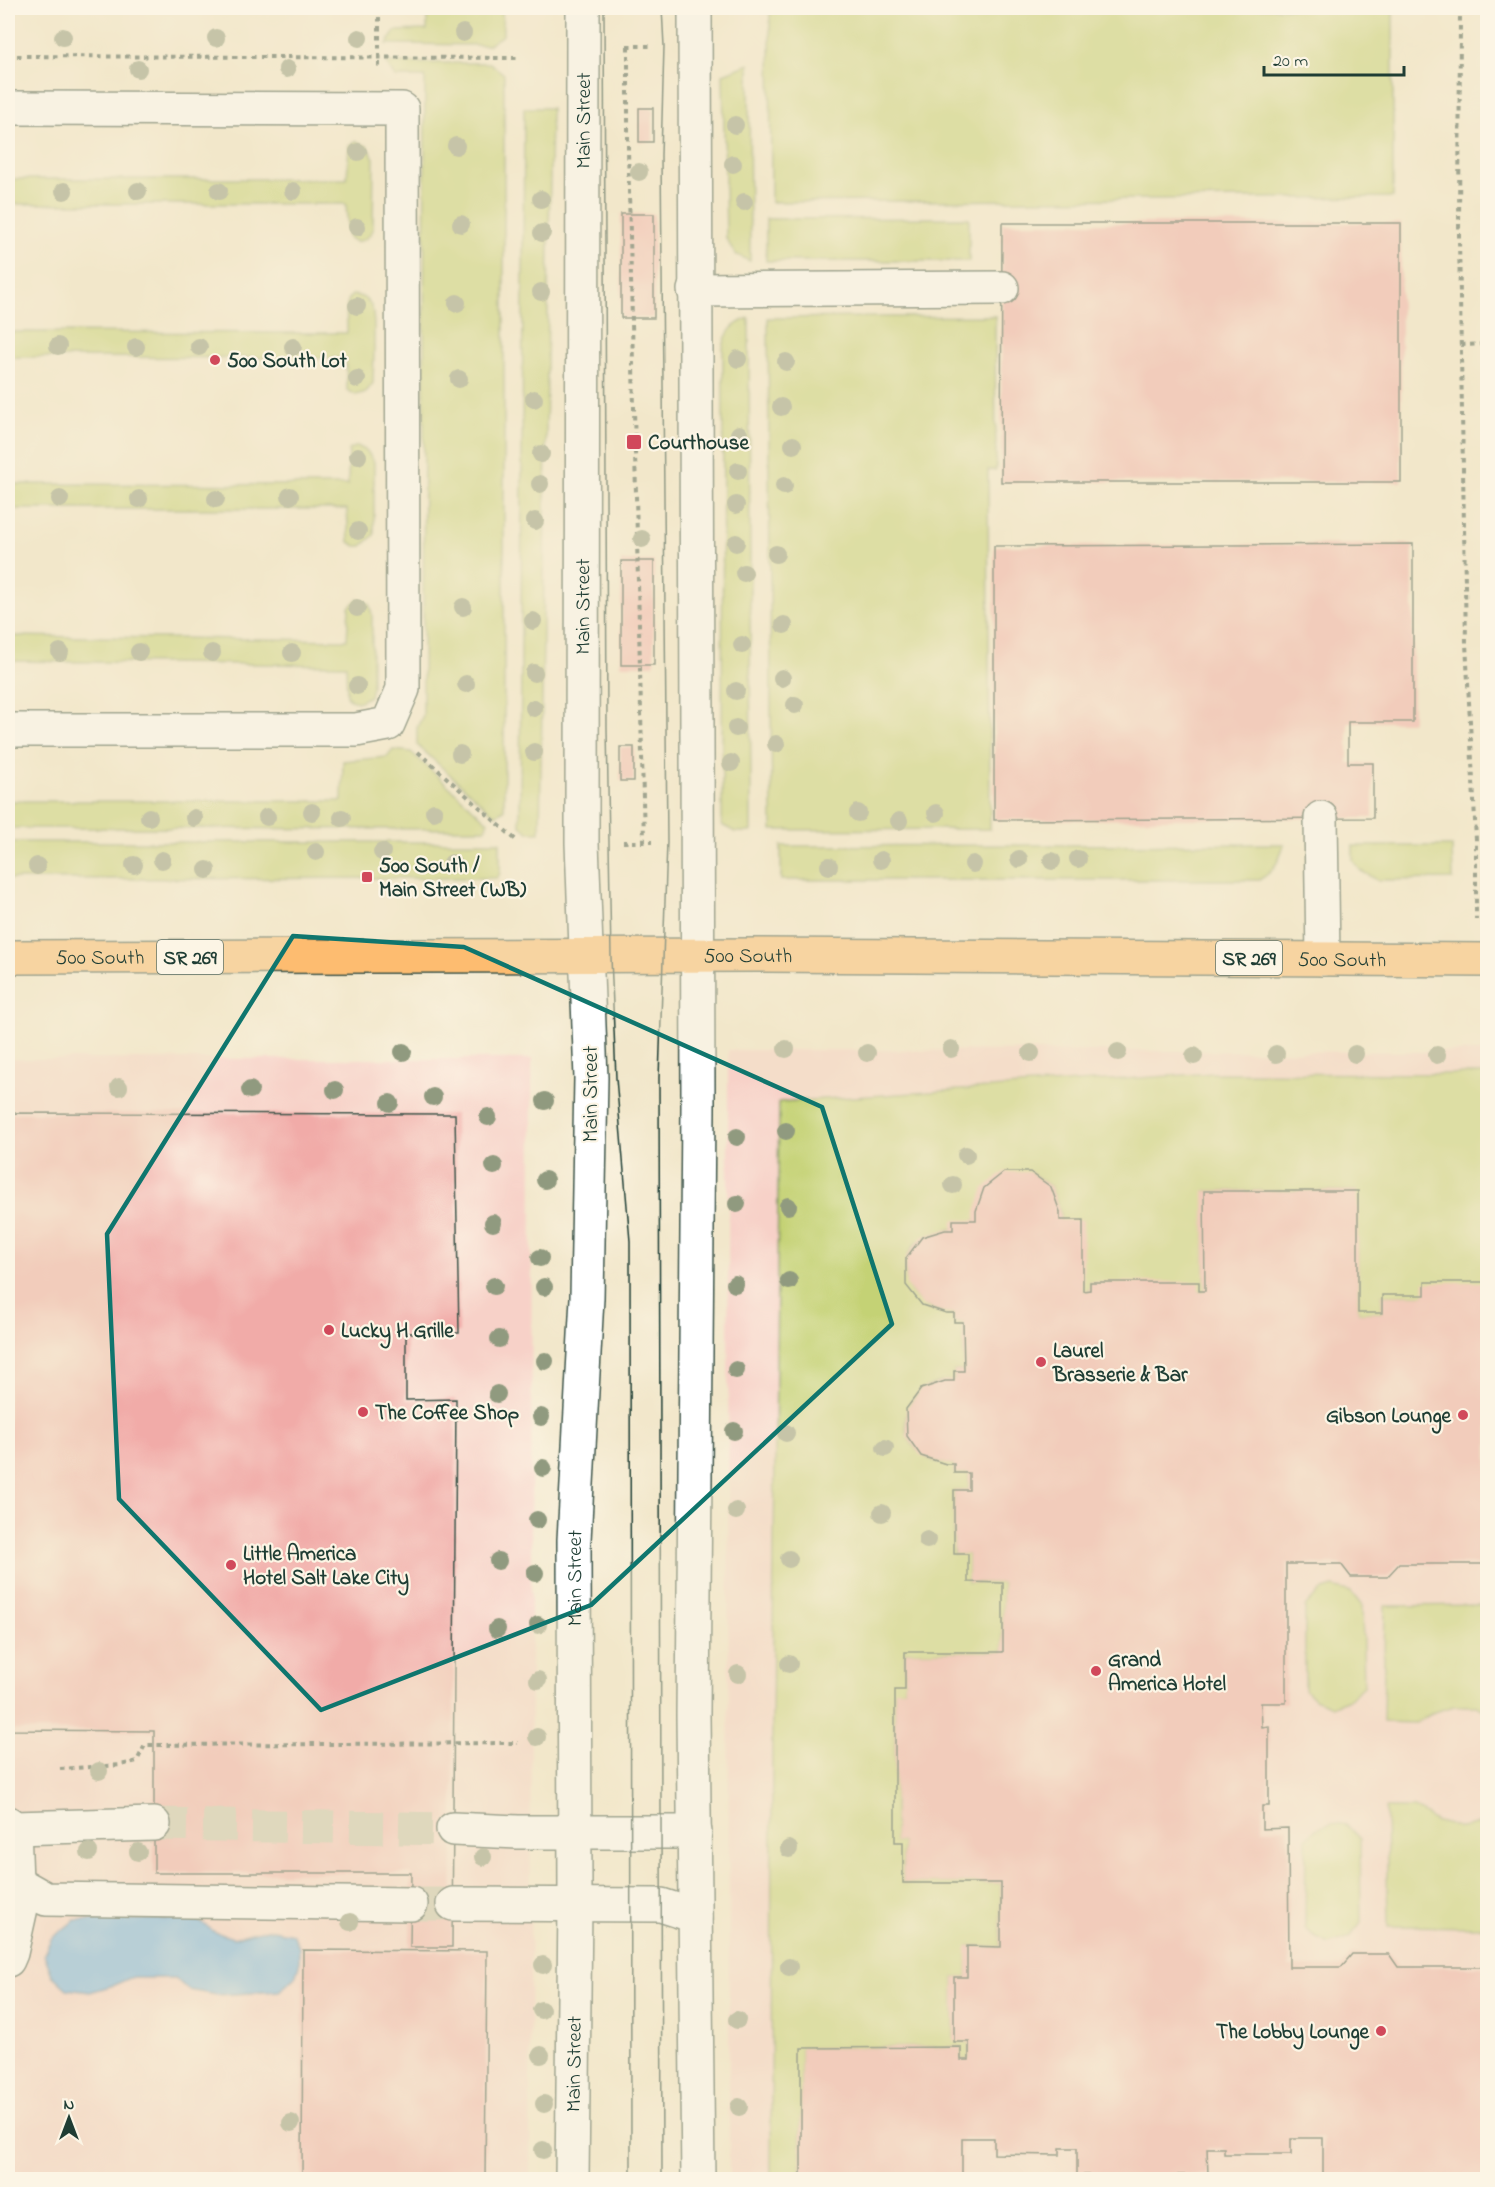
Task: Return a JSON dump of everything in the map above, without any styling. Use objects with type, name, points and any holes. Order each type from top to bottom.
[{"type":"main road","name":"500 South","points":[[8,957],[1023,956],[1482,960]]},
{"type":"street","name":"Main Street","points":[[573,2180],[574,1540],[587,1298],[591,1123],[582,843],[583,8]]},
{"type":"street","points":[[695,8],[694,290],[698,956],[693,1703],[698,2180]]},
{"type":"street","points":[[8,108],[402,109],[403,689],[388,724],[356,730],[8,730]]},
{"type":"street","points":[[694,290],[1002,288]]},
{"type":"street","points":[[1321,818],[1323,959]]},
{"type":"street","points":[[8,1960],[21,1908],[13,1889],[11,1825],[154,1824]]},
{"type":"street","points":[[453,1829],[695,1832]]},
{"type":"street","points":[[13,1889],[46,1899],[411,1904]]},
{"type":"street","points":[[453,1904],[661,1905],[695,1916]]},
{"type":"path","points":[[379,8],[379,109]]},
{"type":"path","points":[[1460,8],[1459,239],[1466,643],[1482,960]]},
{"type":"path","points":[[620,46],[651,46]]},
{"type":"path","points":[[628,46],[628,172],[644,842]]},
{"type":"path","points":[[8,56],[517,58]]},
{"type":"path","points":[[1461,345],[1488,344]]},
{"type":"path","points":[[388,724],[516,840]]},
{"type":"path","points":[[620,842],[652,842]]},
{"type":"path","points":[[60,1769],[121,1765],[137,1761],[145,1745],[518,1743]]},
{"type":"highlighted area","points":[[293,936],[464,947],[822,1107],[892,1324],[591,1605],[321,1710],[119,1499],[107,1234]]},
{"type":"shaded area","points":[[728,1050],[1487,1052],[1487,2179],[729,2179]]},
{"type":"shaded area","points":[[8,1059],[532,1059],[530,2179],[8,2179]]},
{"type":"green space","points":[[427,8],[502,8],[503,35],[488,45],[387,44],[395,31],[427,30]]},
{"type":"green space","points":[[770,8],[1393,8],[1393,197],[771,202]]},
{"type":"green space","points":[[386,63],[490,63],[504,74],[504,810],[495,815],[417,745],[417,728],[423,715],[425,77],[395,77]]},
{"type":"green space","points":[[749,64],[750,261],[735,254],[726,238],[723,74]]},
{"type":"green space","points":[[524,108],[551,108],[540,832],[528,832],[520,825]]},
{"type":"green space","points":[[356,141],[367,146],[374,158],[373,230],[368,237],[359,242],[348,237],[346,204],[8,204],[8,179],[347,179],[349,145]]},
{"type":"green space","points":[[969,218],[969,261],[766,261],[766,219]]},
{"type":"green space","points":[[352,295],[360,296],[367,301],[371,306],[374,320],[373,383],[366,392],[356,395],[347,390],[346,358],[8,357],[8,332],[347,333],[347,308]]},
{"type":"green space","points":[[995,316],[996,470],[988,470],[990,829],[772,830],[768,318]]},
{"type":"green space","points":[[749,318],[751,832],[735,832],[722,825],[723,348],[731,329]]},
{"type":"green space","points":[[357,446],[367,451],[374,462],[374,535],[362,546],[349,542],[347,509],[8,509],[8,484],[348,485],[349,450]]},
{"type":"green space","points":[[358,599],[369,604],[372,614],[372,686],[370,696],[358,702],[350,700],[347,695],[346,665],[8,661],[8,636],[347,640],[349,607]]},
{"type":"green space","points":[[393,750],[411,752],[488,822],[485,829],[8,828],[8,801],[342,801],[343,761],[387,757]]},
{"type":"green space","points":[[8,842],[500,842],[500,873],[497,878],[8,879]]},
{"type":"green space","points":[[1284,844],[1276,865],[1259,880],[781,880],[781,846]]},
{"type":"green space","points":[[1353,846],[1452,846],[1453,879],[1377,880],[1361,871],[1353,861]]},
{"type":"green space","points":[[1214,1073],[1487,1074],[1487,1282],[1425,1295],[1382,1295],[1382,1313],[1358,1313],[1357,1191],[1205,1191],[1205,1291],[1090,1282],[1090,1290],[1083,1291],[1051,1187],[1030,1172],[974,1221],[930,1235],[913,1247],[908,1256],[906,1270],[908,1286],[924,1305],[940,1312],[954,1313],[954,1322],[963,1322],[964,1371],[954,1371],[954,1381],[933,1385],[918,1394],[909,1407],[906,1422],[909,1438],[918,1451],[933,1460],[954,1464],[954,1473],[969,1473],[969,1490],[954,1490],[954,1554],[968,1554],[968,1582],[1003,1583],[1003,1652],[905,1652],[905,1690],[895,1691],[895,1842],[903,1842],[903,1883],[1001,1883],[1001,1947],[968,1946],[967,1977],[954,1977],[954,2041],[969,2042],[969,2060],[961,2060],[961,2047],[801,2048],[801,2179],[771,2180],[772,1724],[779,1102]]},
{"type":"green space","points":[[1333,1587],[1351,1592],[1362,1606],[1364,1686],[1349,1699],[1332,1706],[1314,1699],[1305,1690],[1305,1607],[1320,1591]]},
{"type":"green space","points":[[1487,1605],[1487,1712],[1477,1706],[1454,1706],[1434,1712],[1415,1723],[1383,1722],[1385,1606]]},
{"type":"green space","points":[[1386,1808],[1414,1808],[1437,1822],[1462,1828],[1487,1823],[1487,1927],[1388,1926]]},
{"type":"green space","points":[[1332,1823],[1347,1825],[1360,1839],[1361,1923],[1350,1937],[1329,1944],[1315,1937],[1305,1928],[1306,1839],[1316,1829]]},
{"type":"water","points":[[75,1920],[199,1921],[215,1932],[233,1938],[267,1929],[293,1934],[299,1947],[299,1965],[295,1978],[279,1991],[217,1995],[188,1990],[175,1978],[130,1978],[90,1992],[67,1989],[52,1975],[44,1954],[51,1939]]},
{"type":"building","points":[[639,108],[653,108],[653,142],[639,142]]},
{"type":"building","points":[[621,214],[654,214],[654,318],[621,318]]},
{"type":"building","points":[[1002,223],[1401,223],[1401,482],[1001,482]]},
{"type":"building","points":[[1413,544],[1413,722],[1348,722],[1348,763],[1373,763],[1373,818],[994,820],[994,546]]},
{"type":"building","points":[[621,561],[654,561],[654,665],[621,665]]},
{"type":"building","points":[[620,747],[634,747],[634,781],[620,781]]},
{"type":"building","name":"Little America Hotel Salt Lake City","points":[[8,1113],[455,1114],[459,1333],[406,1333],[406,1400],[456,1399],[452,1947],[410,1947],[411,1873],[154,1873],[154,1731],[8,1730]]},
{"type":"building","name":"Grand America Hotel","points":[[1004,1172],[1030,1172],[1051,1187],[1060,1212],[1060,1220],[1083,1220],[1083,1291],[1090,1290],[1090,1282],[1199,1282],[1199,1291],[1205,1291],[1204,1191],[1358,1191],[1358,1313],[1382,1313],[1382,1295],[1425,1295],[1425,1282],[1488,1282],[1488,1564],[1399,1564],[1387,1577],[1351,1577],[1341,1564],[1286,1564],[1286,1703],[1261,1703],[1262,1727],[1269,1726],[1269,1806],[1262,1806],[1262,1829],[1288,1828],[1289,1967],[1341,1967],[1352,1954],[1389,1954],[1398,1967],[1488,1967],[1488,2105],[1485,2105],[1485,2180],[1323,2180],[1323,2138],[1291,2138],[1291,2154],[1224,2154],[1224,2148],[1207,2148],[1208,2175],[1178,2175],[1178,2180],[1109,2180],[1110,2175],[1077,2175],[1077,2148],[1060,2148],[1060,2155],[994,2154],[994,2138],[962,2138],[962,2180],[801,2180],[801,2048],[961,2047],[961,2060],[969,2060],[969,2042],[954,2042],[954,1977],[967,1977],[967,1946],[1001,1947],[1001,1883],[903,1883],[903,1842],[895,1842],[895,1690],[905,1690],[905,1652],[1003,1652],[1003,1583],[968,1582],[968,1554],[954,1554],[954,1490],[969,1490],[969,1473],[954,1473],[954,1464],[946,1464],[921,1456],[907,1436],[906,1409],[921,1389],[945,1381],[954,1381],[954,1371],[964,1371],[963,1322],[954,1322],[954,1313],[946,1313],[922,1305],[906,1285],[906,1258],[922,1237],[953,1230],[953,1220],[976,1220],[976,1211],[984,1188]]},
{"type":"building","points":[[303,1950],[487,1951],[485,2180],[302,2180]]},
{"type":"tunnel","points":[[154,1824],[453,1829]]},
{"type":"tunnel","points":[[411,1904],[453,1904]]},
{"type":"tram line","points":[[604,8],[607,728],[611,957],[616,1078],[630,1241],[631,2180]]},
{"type":"tram line","points":[[662,8],[664,46],[661,155],[667,842],[659,1078],[662,2180]]},
{"type":"place","name":"500 South Lot","points":[[215,360]]},
{"type":"place","name":"Courthouse","points":[[634,442]]},
{"type":"place","name":"500 South / Main Street (WB)","points":[[367,877]]},
{"type":"place","name":"Lucky H Grille","points":[[329,1330]]},
{"type":"place","name":"Laurel Brasserie & Bar","points":[[1041,1362]]},
{"type":"place","name":"The Coffee Shop","points":[[363,1412]]},
{"type":"place","name":"Gibson Lounge","points":[[1463,1415]]},
{"type":"place","name":"Little America Hotel Salt Lake City","points":[[231,1565]]},
{"type":"place","name":"Grand America Hotel","points":[[1096,1671]]},
{"type":"place","name":"The Lobby Lounge","points":[[1381,2031]]}]
